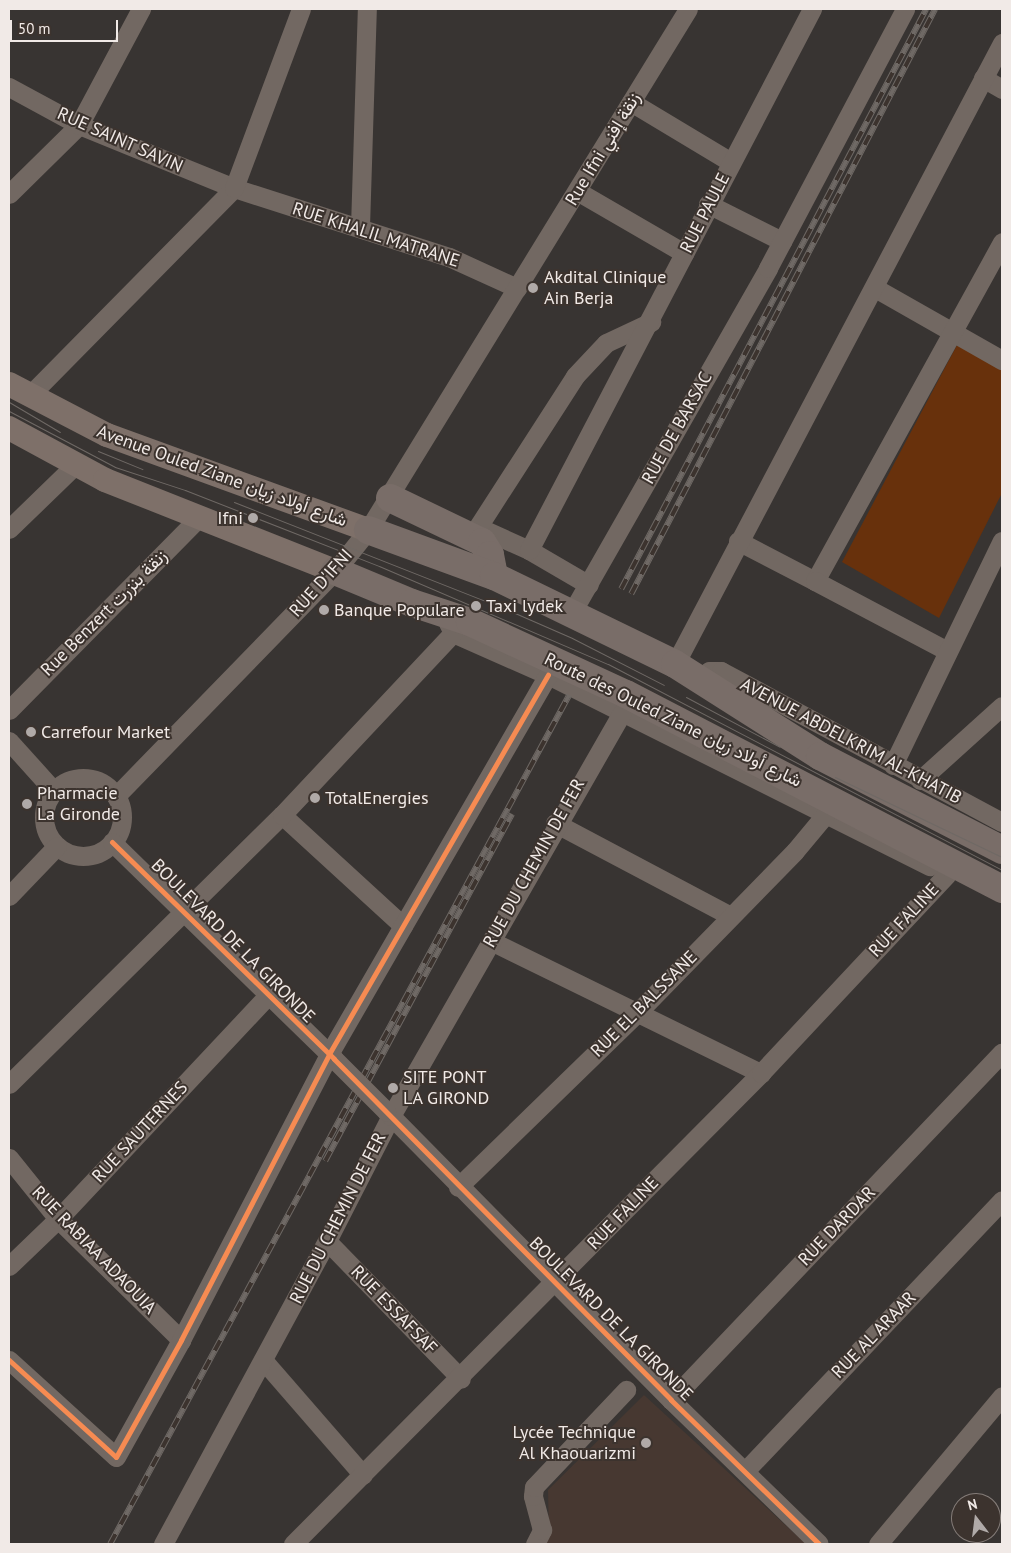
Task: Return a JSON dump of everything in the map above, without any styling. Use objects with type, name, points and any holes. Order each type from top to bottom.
[{"type":"highway","points":[[390,498],[476,532],[487,546],[494,576]]},
{"type":"highway","name":"Avenue Ouled Ziane شارع أولاد زيان","points":[[368,530],[441,556]]},
{"type":"highway","name":"Route des Ouled Ziane شارع أولاد زيان","points":[[441,556],[494,576],[675,664],[820,756],[1002,850]]},
{"type":"highway","name":"Route des Ouled Ziane شارع أولاد زيان","points":[[335,571],[449,624],[490,630],[666,713],[1001,893]]},
{"type":"highway","points":[[622,712],[666,713]]},
{"type":"main road","name":"Avenue Ouled Ziane شارع أولاد زيان","points":[[9,384],[107,435],[368,530]]},
{"type":"main road","points":[[9,428],[74,466],[335,571]]},
{"type":"street","points":[[9,194],[79,125],[141,9]]},
{"type":"street","points":[[29,396],[234,188],[301,9]]},
{"type":"street","points":[[360,227],[367,9]]},
{"type":"street","name":"Rue Ifni زنقة إفني","points":[[517,288],[688,9]]},
{"type":"street","name":"RUE PAULE","points":[[529,550],[651,322],[708,204],[812,9]]},
{"type":"street","name":"RUE DE BARSAC","points":[[571,614],[782,241],[905,9]]},
{"type":"street","points":[[675,664],[738,542],[875,288],[1002,43]]},
{"type":"street","points":[[983,78],[1002,89]]},
{"type":"street","name":"RUE SAINT SAVIN","points":[[9,87],[79,125],[234,188]]},
{"type":"street","points":[[631,102],[731,162]]},
{"type":"street","name":"RUE KHALIL MATRANE","points":[[234,188],[449,257],[517,288]]},
{"type":"street","points":[[577,191],[684,253]]},
{"type":"street","points":[[708,204],[782,241]]},
{"type":"street","points":[[815,581],[1002,242]]},
{"type":"street","name":"RUE D'IFNI","points":[[116,796],[335,571],[368,530],[390,498],[517,288]]},
{"type":"street","points":[[875,288],[1002,360]]},
{"type":"street","points":[[589,585],[529,550],[476,532],[575,376],[606,343],[651,322]]},
{"type":"street","points":[[9,529],[74,466]]},
{"type":"street","name":"Rue Benzert زنقة بنزرت","points":[[9,710],[200,516]]},
{"type":"street","points":[[892,765],[1002,541]]},
{"type":"street","points":[[738,542],[947,651]]},
{"type":"street","points":[[9,1084],[282,815],[449,624],[824,815],[947,874],[1001,893]]},
{"type":"street","name":"AVENUE ABDELKRIM AL-KHATIB","points":[[701,680],[709,671],[722,671],[892,765],[1002,822]]},
{"type":"street","points":[[9,1360],[113,1458],[181,1340],[403,926],[548,675]]},
{"type":"street","points":[[920,780],[1002,706]]},
{"type":"street","name":"RUE DU CHEMIN DE FER","points":[[163,1544],[327,1241],[389,1113],[491,940],[555,823],[622,712]]},
{"type":"street","points":[[9,742],[54,791]]},
{"type":"street","points":[[86,778],[100,782],[116,796],[122,820],[112,842],[104,849],[85,856],[70,853],[57,846],[48,834],[44,819],[46,804],[54,791],[70,780],[86,778]]},
{"type":"street","points":[[282,815],[403,926]]},
{"type":"street","name":"RUE EL BALSSANE","points":[[458,1187],[637,1013],[732,916],[824,815]]},
{"type":"street","points":[[555,823],[732,916]]},
{"type":"street","name":"BOULEVARD DE LA GIRONDE","points":[[112,842],[332,1056],[389,1113],[458,1187],[671,1400],[746,1470],[819,1544]]},
{"type":"street","points":[[9,896],[57,846]]},
{"type":"street","name":"RUE FALINE","points":[[293,1544],[461,1379],[761,1073],[947,874]]},
{"type":"street","points":[[491,940],[761,1073]]},
{"type":"street","name":"RUE SAUTERNES","points":[[9,1266],[58,1219],[268,995]]},
{"type":"street","name":"RUE DARDAR","points":[[671,1400],[1002,1052]]},
{"type":"street","name":"RUE RABIAA ADAOUIA","points":[[9,1158],[58,1219],[181,1340]]},
{"type":"street","name":"RUE AL ARAAR","points":[[746,1470],[1002,1200]]},
{"type":"street","name":"RUE ESSAFSAF","points":[[327,1241],[461,1379]]},
{"type":"street","points":[[263,1360],[364,1475]]},
{"type":"street","points":[[535,1544],[542,1530],[533,1496],[534,1487],[626,1390]]},
{"type":"street","points":[[878,1544],[1002,1396]]},
{"type":"shaded area","points":[[957,345],[1002,370],[1002,493],[939,618],[842,562]]},
{"type":"shaded area","name":"Lycée Technique Al Khaouarizmi","points":[[644,1395],[806,1544],[541,1544],[549,1535],[548,1490]]},
{"type":"tram line","points":[[9,402],[60,432]]},
{"type":"tram line","points":[[9,411],[115,467],[185,490],[379,566],[608,664],[1002,870]]},
{"type":"tram line","points":[[98,451],[142,469]]},
{"type":"tram line","points":[[234,502],[508,610],[572,638],[664,685]]},
{"type":"tram line","points":[[686,697],[780,747]]},
{"type":"tram line","points":[[835,777],[1002,857]]},
{"type":"railway","points":[[621,589],[926,9]]},
{"type":"railway","points":[[631,594],[935,9]]},
{"type":"railway","points":[[110,1544],[569,695]]},
{"type":"railway","points":[[325,1161],[512,814]]},
{"type":"cycle path","points":[[9,1360],[116,1457],[181,1340],[329,1054],[548,675]]},
{"type":"cycle path","points":[[112,842],[334,1059],[671,1400],[819,1544]]},
{"type":"place","name":"Akdital Clinique Ain Berja","points":[[533,288]]},
{"type":"place","name":"Ifni","points":[[253,518]]},
{"type":"place","name":"Taxi lydek","points":[[476,606]]},
{"type":"place","name":"Banque Populare","points":[[324,610]]},
{"type":"place","name":"Carrefour Market","points":[[31,732]]},
{"type":"place","name":"TotalEnergies","points":[[315,798]]},
{"type":"place","name":"Pharmacie La Gironde","points":[[27,804]]},
{"type":"place","name":"SITE PONT LA GIROND","points":[[393,1088]]},
{"type":"place","name":"Lycée Technique Al Khaouarizmi","points":[[646,1443]]}]
